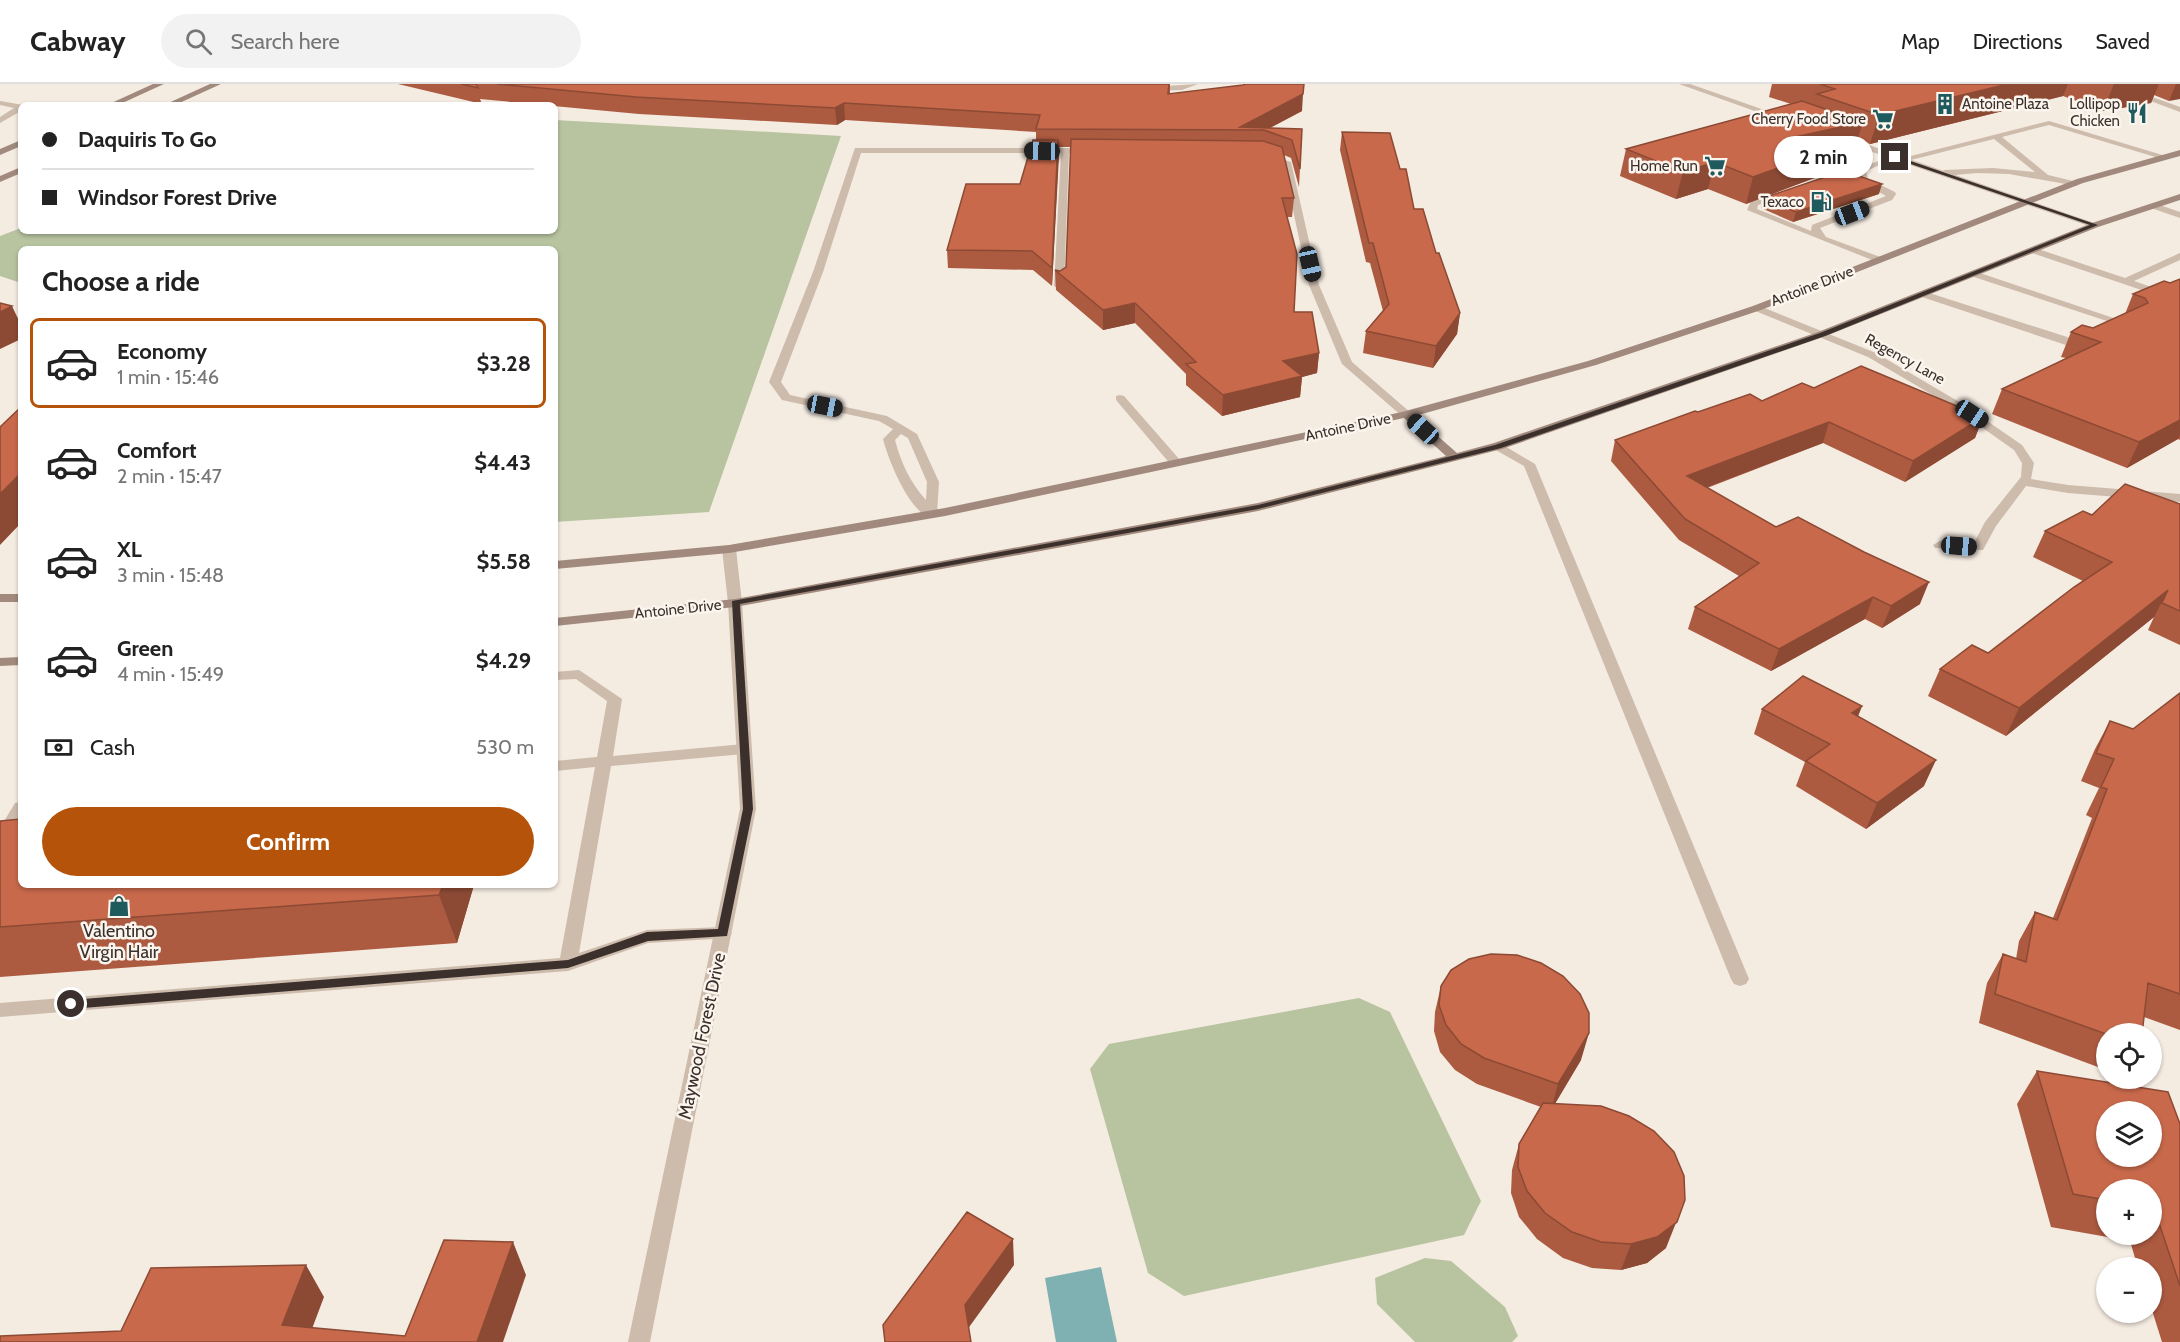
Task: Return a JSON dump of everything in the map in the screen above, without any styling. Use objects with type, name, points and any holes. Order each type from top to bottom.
[{"type":"main road","points":[[118,102],[160,84]]},
{"type":"main road","points":[[175,102],[216,84]]},
{"type":"main road","points":[[0,152],[18,144]]},
{"type":"main road","name":"Antoine Drive","points":[[558,565],[729,549],[931,514],[1407,415],[1592,363],[1757,308],[2074,184],[2180,153]]},
{"type":"main road","points":[[0,179],[18,171]]},
{"type":"main road","name":"Antoine Drive","points":[[558,622],[735,603],[1258,507],[1498,446],[1822,334],[2095,225],[2180,197]]},
{"type":"main road","points":[[1407,415],[1455,457]]},
{"type":"main road","points":[[0,598],[18,598]]},
{"type":"main road","points":[[0,662],[18,661]]},
{"type":"street","points":[[1139,89],[1182,88],[1194,84]]},
{"type":"street","points":[[1683,84],[1795,122]]},
{"type":"street","points":[[2109,84],[2180,110]]},
{"type":"street","points":[[0,103],[18,106]]},
{"type":"street","points":[[0,121],[18,109]]},
{"type":"street","points":[[1944,173],[1995,136],[2049,123],[2165,157]]},
{"type":"street","points":[[1828,134],[2095,225]]},
{"type":"street","points":[[1995,136],[2044,175]]},
{"type":"street","points":[[931,514],[933,482],[913,436],[883,418],[786,398],[775,382],[818,273],[858,150],[1101,152]]},
{"type":"street","points":[[1059,286],[1065,151]]},
{"type":"street","points":[[1251,153],[1263,153],[1287,162],[1314,285],[1347,364],[1407,415]]},
{"type":"street","points":[[1865,180],[1861,170],[1899,158],[1963,157],[2074,184]]},
{"type":"street","points":[[1823,239],[1816,232],[1815,227],[1889,198],[1892,194],[1865,180],[1851,178]]},
{"type":"street","points":[[1788,192],[1754,203],[1752,210],[1880,260]]},
{"type":"street","points":[[2154,206],[2180,215]]},
{"type":"street","points":[[2032,250],[2180,300]]},
{"type":"street","points":[[2126,281],[2180,256]]},
{"type":"street","points":[[1974,274],[2130,326],[2111,334]]},
{"type":"street","points":[[1923,294],[2082,347],[2092,343]]},
{"type":"street","name":"Regency Lane","points":[[1757,308],[1872,355],[2000,433],[2018,448],[2028,463],[2024,482]]},
{"type":"street","points":[[1120,398],[1176,463]]},
{"type":"street","points":[[900,429],[889,439],[891,447],[906,487],[931,514]]},
{"type":"street","points":[[1498,446],[1529,464],[1740,979]]},
{"type":"street","points":[[1940,545],[1978,548],[1990,525],[2024,482],[2068,489],[2180,498]]},
{"type":"street","name":"Maywood Forest Drive","points":[[639,1342],[748,809],[735,603],[729,549]]},
{"type":"street","points":[[558,676],[579,674],[615,699],[568,964]]},
{"type":"street","points":[[558,766],[744,749]]},
{"type":"street","points":[[0,842],[18,812]]},
{"type":"street","points":[[0,1010],[568,964],[647,937],[723,933]]},
{"type":"green space","points":[[558,120],[841,136],[709,512],[558,522],[558,246],[18,246],[18,282],[0,276],[0,236],[18,229],[18,234],[558,234]]},
{"type":"green space","points":[[1359,998],[1390,1012],[1481,1201],[1464,1235],[1184,1296],[1148,1273],[1090,1069],[1109,1044]]},
{"type":"green space","points":[[1425,1258],[1451,1261],[1505,1307],[1518,1336],[1512,1342],[1415,1342],[1377,1304],[1375,1278]]},
{"type":"water","points":[[1101,1267],[1117,1342],[1056,1342],[1045,1278]]},
{"type":"building","points":[[461,84],[476,84],[478,88]]},
{"type":"building","points":[[497,84],[1169,84],[1168,94],[1245,84],[1304,84],[1303,94],[1240,127],[1302,129],[1300,169],[1292,140],[1264,130],[1036,129],[1040,115],[844,103],[835,108],[636,97]]},
{"type":"building","points":[[1820,84],[2008,84],[1879,115],[1817,94],[1835,89]]},
{"type":"building","points":[[1802,101],[1863,122],[1800,136],[1833,148],[1753,177],[1715,162],[1683,172],[1626,149]]},
{"type":"building","points":[[1342,132],[1390,133],[1400,169],[1406,169],[1414,209],[1423,209],[1436,253],[1439,253],[1460,313],[1436,346],[1366,331],[1389,304],[1373,243],[1369,243]]},
{"type":"building","points":[[1071,139],[1263,141],[1282,147],[1294,198],[1282,198],[1297,254],[1294,312],[1312,312],[1319,353],[1283,361],[1302,376],[1223,395],[1186,364],[1196,362],[1135,303],[1103,310],[1055,270],[1060,271],[1066,267]]},
{"type":"building","points":[[1033,140],[1058,140],[1052,268],[1032,251],[947,250],[966,184],[1020,184]]},
{"type":"building","points":[[1837,173],[1853,174],[1882,184],[1796,212],[1763,198]]},
{"type":"building","points":[[2180,279],[2180,420],[2139,442],[2002,389],[2101,342],[2071,332],[2082,325],[2093,328],[2148,303],[2145,298],[2133,294],[2164,281],[2170,283]]},
{"type":"building","points":[[0,303],[12,306],[0,312]]},
{"type":"building","points":[[1861,366],[1983,417],[1913,461],[1829,422],[1687,476],[1776,527],[1798,517],[1864,552],[1929,582],[1891,606],[1873,597],[1779,649],[1695,607],[1759,563],[1685,519],[1615,440],[1750,394],[1762,401],[1802,383],[1814,388]]},
{"type":"building","points":[[18,410],[18,476],[0,494],[0,427]]},
{"type":"building","points":[[2125,484],[2180,504],[2180,611],[2162,603],[2168,590],[2019,708],[1940,669],[1972,645],[1988,653],[2074,587],[2112,562],[2045,531],[2083,511],[2092,515]]},
{"type":"building","points":[[1803,676],[1862,706],[1852,713],[1936,760],[1877,803],[1806,761],[1830,744],[1762,709]]},
{"type":"building","points":[[2180,693],[2180,994],[2148,983],[2143,1023],[2096,1023],[2096,1030],[1995,994],[2003,954],[2026,962],[2035,912],[2057,920],[2107,789],[2101,787],[2114,759],[2096,753],[2110,721],[2133,729]]},
{"type":"building","points":[[18,819],[18,888],[442,888],[439,895],[0,927],[0,821]]},
{"type":"building","points":[[1491,954],[1517,955],[1541,963],[1563,976],[1580,994],[1589,1013],[1589,1033],[1558,1084],[1484,1058],[1461,1044],[1446,1025],[1439,1005],[1441,986],[1451,970],[1469,959]]},
{"type":"building","points":[[2037,1071],[2096,1080],[2096,1089],[2149,1089],[2168,1092],[2180,1124],[2180,1286],[2162,1232],[2162,1179],[2096,1179],[2096,1198],[2073,1194]]},
{"type":"building","points":[[1543,1103],[1601,1106],[1629,1116],[1654,1131],[1674,1152],[1684,1176],[1685,1200],[1677,1222],[1657,1237],[1631,1244],[1601,1242],[1572,1232],[1545,1213],[1527,1191],[1518,1167],[1519,1144]]},
{"type":"building","points":[[967,1212],[1013,1239],[965,1305],[971,1342],[885,1342],[883,1325]]},
{"type":"building","points":[[444,1240],[513,1242],[477,1342],[0,1342],[0,1336],[121,1331],[151,1268],[306,1265],[282,1325],[405,1336]]},
{"type":"place","name":"Antoine Plaza","points":[[1945,104]]},
{"type":"place","name":"Lollipop Chicken","points":[[2137,113]]},
{"type":"place","name":"Cherry Food Store","points":[[1883,119]]},
{"type":"place","name":"Home Run","points":[[1715,166]]},
{"type":"place","name":"Texaco","points":[[1821,202]]},
{"type":"place","name":"Valentino Virgin Hair","points":[[119,906]]},
{"type":"route","points":[[71,1004],[568,964],[647,937],[723,933],[748,809],[735,603],[1258,507],[1498,446],[1822,334],[2095,225],[1895,157]]}]
